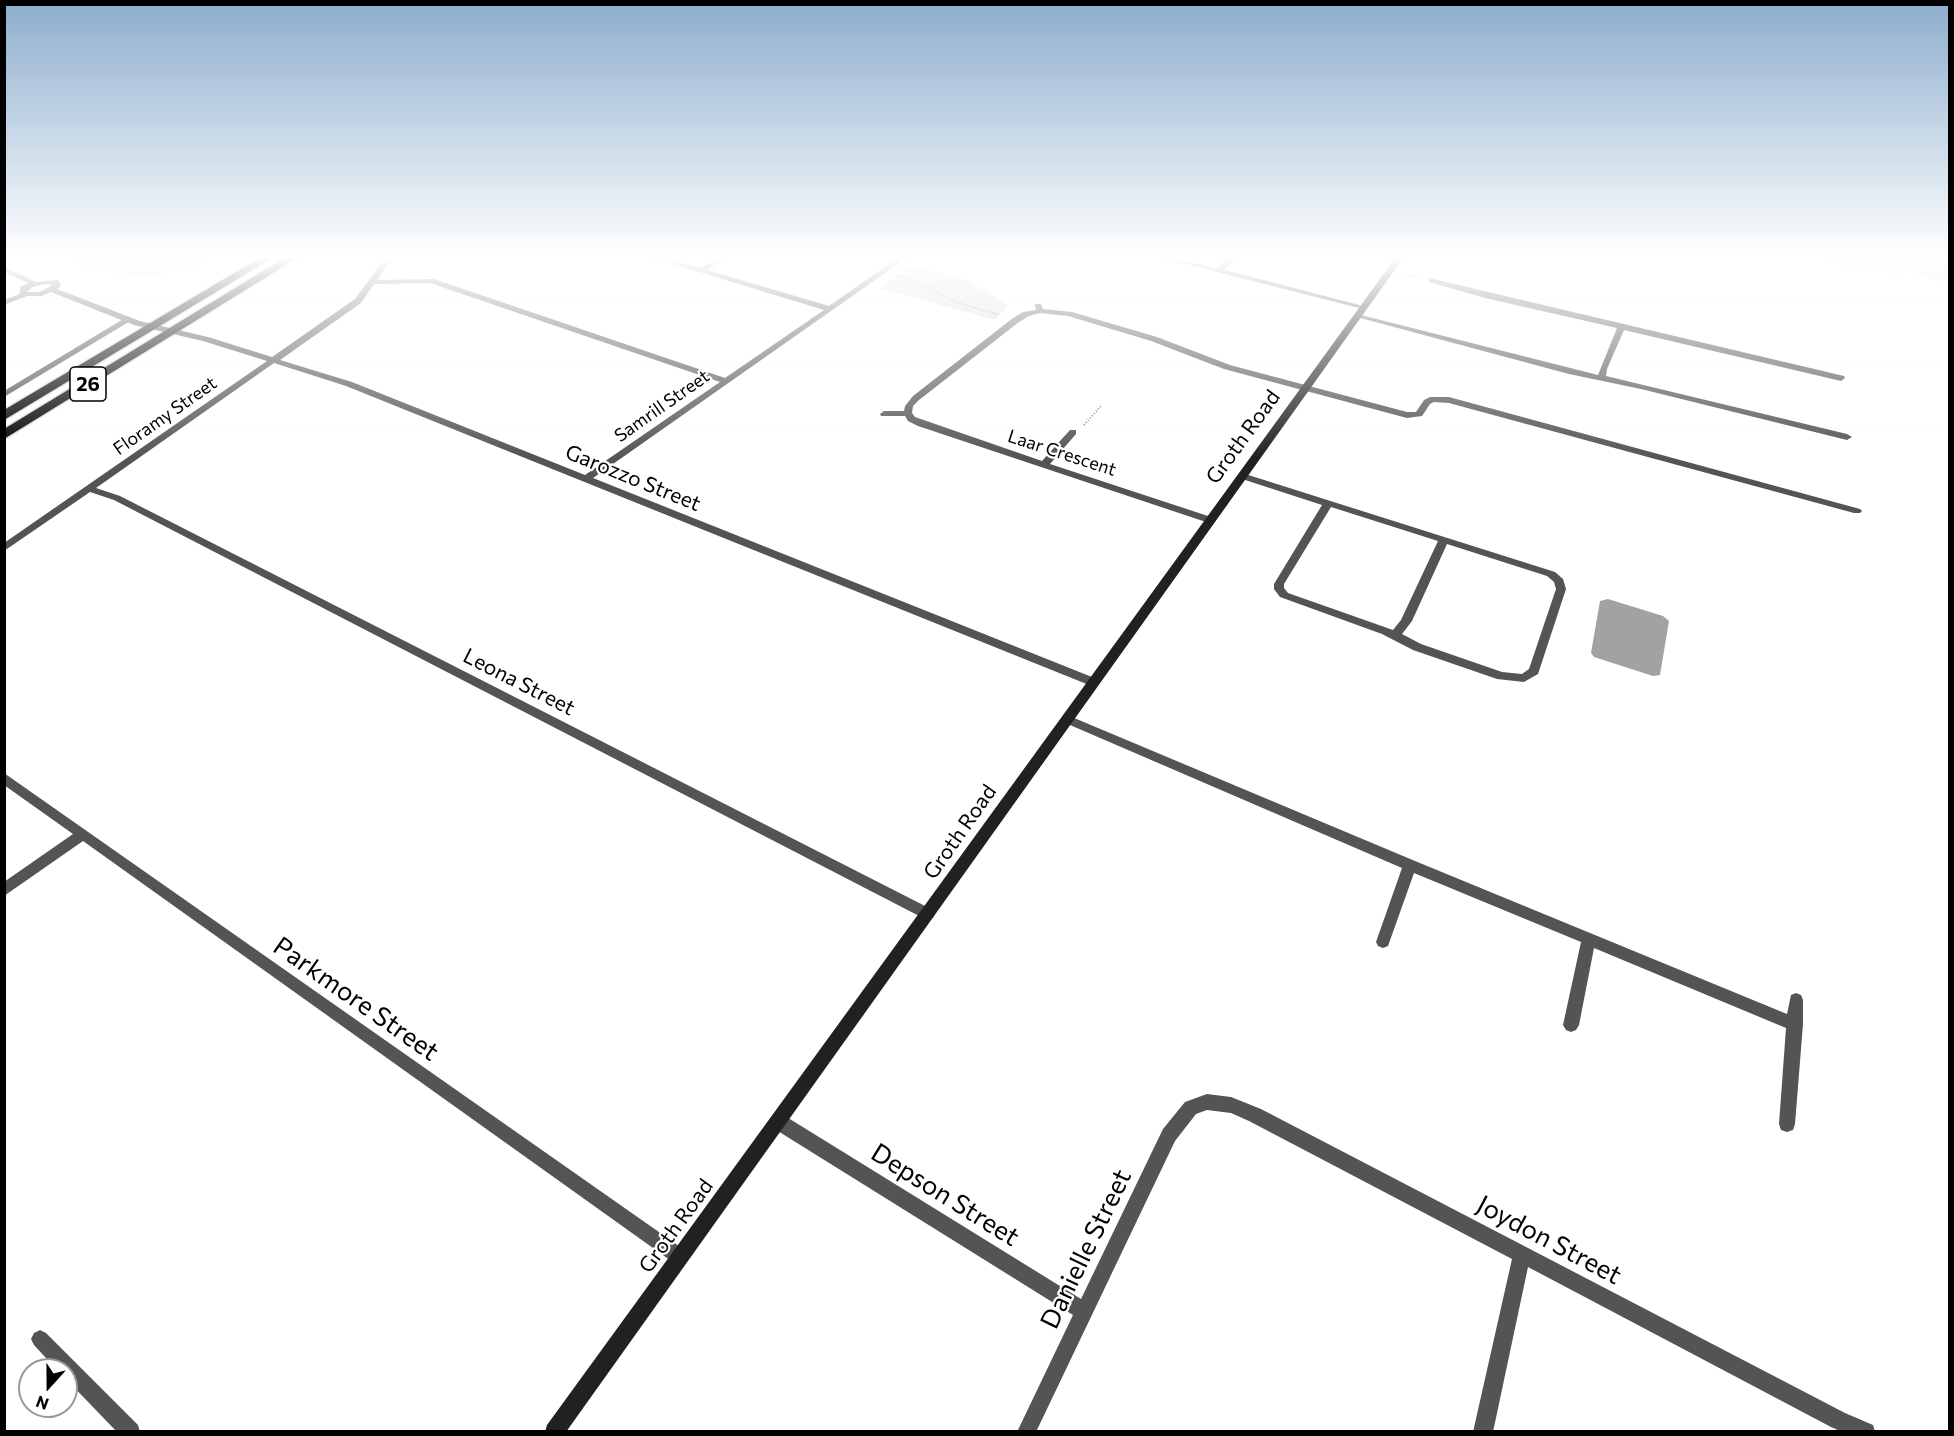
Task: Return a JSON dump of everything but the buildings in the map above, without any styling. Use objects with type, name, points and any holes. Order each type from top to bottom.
[{"type":"highway","name":"26","points":[[4,416],[160,324]]},
{"type":"highway","name":"26","points":[[4,435],[184,324]]},
{"type":"street","points":[[4,395],[122,324]]},
{"type":"street","name":"Garozzo Street","points":[[141,324],[205,339],[349,384],[1093,682]]},
{"type":"street","name":"Floramy Street","points":[[4,548],[326,324]]},
{"type":"street","points":[[558,324],[726,381]]},
{"type":"street","name":"Samrill Street","points":[[586,479],[808,324]]},
{"type":"street","points":[[884,414],[908,413],[909,406],[916,398],[1011,324]]},
{"type":"street","points":[[1103,324],[1227,367],[1412,416],[1419,414],[1429,400],[1441,398],[1857,511]]},
{"type":"street","name":"Groth Road","points":[[554,1431],[779,1122],[1351,324]]},
{"type":"street","points":[[1407,324],[1602,378],[1847,437]]},
{"type":"street","points":[[1604,324],[1841,378]]},
{"type":"street","points":[[1602,378],[1603,369],[1621,328]]},
{"type":"street","name":"Laar Crescent","points":[[908,413],[911,419],[921,424],[1210,520]]},
{"type":"street","points":[[1044,465],[1073,432]]},
{"type":"street","points":[[1242,476],[1327,505],[1541,569],[1559,581],[1561,589],[1536,667],[1529,676],[1524,678],[1501,676],[1417,647],[1395,635],[1288,597],[1279,589],[1279,584],[1327,505]]},
{"type":"street","name":"Leona Street","points":[[89,489],[117,498],[928,914]]},
{"type":"street","points":[[1395,635],[1406,621],[1443,541]]},
{"type":"street","points":[[1067,719],[1410,865],[1795,1024]]},
{"type":"street","name":"Parkmore Street","points":[[4,778],[680,1257]]},
{"type":"street","points":[[4,890],[83,834]]},
{"type":"street","points":[[1383,942],[1410,865]]},
{"type":"street","points":[[1571,1025],[1589,939]]},
{"type":"street","points":[[1787,1124],[1796,1000]]},
{"type":"street","name":"Joydon Street","points":[[1206,1102],[1231,1105],[1255,1115],[1838,1420],[1866,1431]]},
{"type":"street","name":"Danielle Street","points":[[1026,1431],[1175,1126],[1191,1108],[1206,1102]]},
{"type":"street","name":"Depson Street","points":[[779,1122],[1083,1311]]},
{"type":"street","points":[[1483,1431],[1522,1255]]},
{"type":"street","points":[[40,1339],[131,1431]]},
{"type":"path","points":[[1073,432],[1085,424],[1102,405]]},
{"type":"shaded area","points":[[1608,599],[1663,616],[1669,621],[1660,675],[1653,676],[1594,657],[1591,653],[1600,601]]}]
